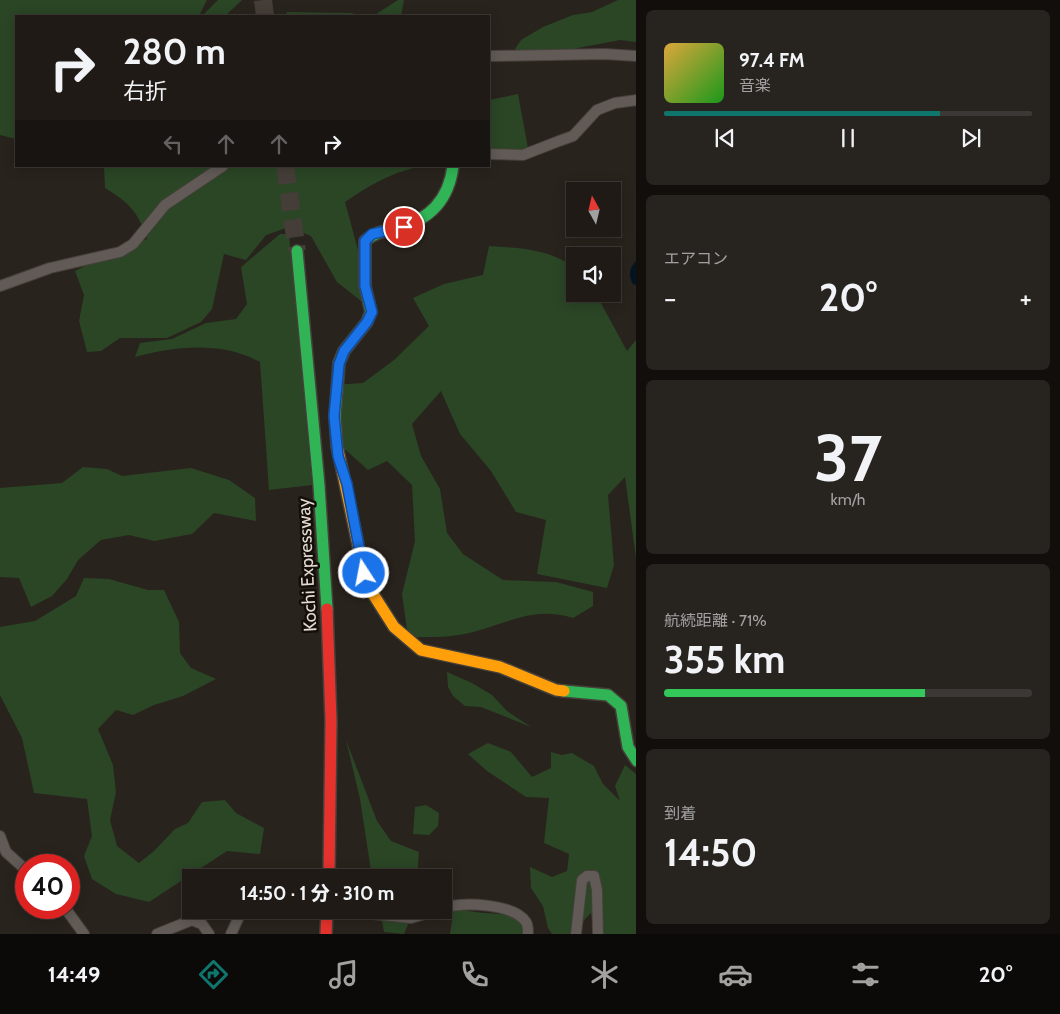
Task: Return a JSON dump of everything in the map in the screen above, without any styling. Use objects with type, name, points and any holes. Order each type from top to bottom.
[{"type":"main road","points":[[453,167],[450,186],[441,200],[424,217],[404,227],[372,234],[365,241],[365,286],[372,312],[367,322],[344,351],[339,364],[334,416],[338,456],[347,484],[364,573],[383,612],[394,627],[421,650],[500,667],[556,690],[600,693],[617,700],[621,706],[628,747],[636,761]]},
{"type":"main road","name":"Kochi Expressway","points":[[297,251],[313,404],[328,602],[330,706],[329,869]]},
{"type":"main road","points":[[326,934],[327,919]]},
{"type":"street","points":[[490,56],[605,54],[636,56]]},
{"type":"street","points":[[490,154],[523,155],[573,136],[598,110],[615,103],[636,100]]},
{"type":"street","points":[[0,286],[50,268],[120,252],[133,244],[165,205],[222,167]]},
{"type":"street","points":[[0,836],[6,852],[15,860]]},
{"type":"street","points":[[576,934],[582,880],[587,876],[594,876],[597,890],[598,934]]},
{"type":"street","points":[[452,906],[458,904],[513,911],[526,923],[528,934]]},
{"type":"street","points":[[73,919],[84,934]]},
{"type":"street","points":[[232,934],[238,919]]},
{"type":"street","points":[[157,934],[192,920],[202,924],[209,934]]},
{"type":"green space","points":[[0,0],[207,0],[200,15],[15,15],[15,139],[0,135]]},
{"type":"green space","points":[[218,0],[242,0],[226,15],[203,15]]},
{"type":"green space","points":[[398,0],[404,0],[401,15],[375,15]]},
{"type":"green space","points":[[618,0],[636,0],[636,42],[620,40],[531,57],[515,49],[521,40],[543,27],[573,15],[592,12]]},
{"type":"green space","points":[[287,12],[352,13],[356,15],[286,15]]},
{"type":"green space","points":[[518,94],[528,148],[519,151],[490,148],[490,100]]},
{"type":"green space","points":[[104,167],[418,167],[382,180],[345,202],[365,276],[361,301],[337,282],[311,236],[289,227],[266,235],[246,260],[224,254],[212,309],[201,322],[167,338],[120,338],[101,351],[87,352],[79,321],[84,295],[75,271],[118,249],[147,239],[140,221],[132,209],[105,188]]},
{"type":"green space","points":[[280,234],[289,234],[312,485],[269,490],[260,362],[245,355],[214,348],[182,348],[135,357],[140,343],[172,339],[206,323],[236,319],[247,304],[241,267]]},
{"type":"green space","points":[[489,246],[535,251],[556,257],[566,262],[566,302],[600,302],[627,351],[636,340],[636,558],[625,477],[608,495],[614,565],[607,588],[537,574],[546,520],[516,512],[491,471],[460,434],[441,391],[412,424],[421,456],[440,489],[447,533],[463,554],[503,580],[556,582],[593,592],[593,606],[573,618],[546,614],[534,615],[465,634],[441,637],[408,637],[402,594],[415,541],[412,485],[387,461],[368,470],[339,444],[331,385],[363,383],[394,360],[429,326],[413,298],[444,284],[483,275]]},
{"type":"green space","points":[[83,467],[107,469],[122,476],[191,468],[229,480],[255,498],[256,521],[214,513],[192,534],[154,541],[129,535],[101,540],[78,560],[67,579],[52,596],[31,607],[19,578],[0,577],[0,488],[62,483]]},
{"type":"green space","points":[[84,578],[109,579],[148,590],[164,590],[179,622],[180,653],[191,668],[216,679],[183,696],[154,705],[133,715],[116,710],[98,729],[113,765],[116,792],[110,820],[117,846],[139,863],[154,851],[175,829],[188,823],[202,802],[225,800],[236,813],[264,828],[260,854],[227,851],[199,869],[182,869],[182,880],[149,902],[116,894],[92,879],[84,856],[92,836],[87,799],[34,793],[22,738],[0,695],[0,627],[35,621],[76,596]]},
{"type":"green space","points":[[447,672],[472,683],[492,695],[507,711],[531,727],[481,707],[465,706],[453,696],[448,687]]},
{"type":"green space","points":[[346,740],[377,821],[391,841],[419,852],[418,869],[371,869],[360,799]]},
{"type":"green space","points":[[488,743],[511,752],[532,777],[551,768],[551,752],[562,755],[572,753],[594,766],[603,784],[620,801],[615,786],[625,765],[636,774],[636,934],[597,934],[591,913],[570,934],[552,934],[548,928],[543,906],[531,888],[530,867],[552,877],[567,871],[569,854],[544,843],[549,798],[526,797],[487,771],[468,754]]},
{"type":"green space","points":[[426,805],[439,813],[438,826],[429,835],[413,834],[415,807]]},
{"type":"green space","points":[[454,908],[519,916],[526,934],[450,934]]},
{"type":"green space","points":[[382,919],[410,919],[404,934],[384,932]]},
{"type":"water","points":[[636,261],[636,285],[633,284],[630,275]]},
{"type":"tunnel","points":[[263,0],[265,15]]},
{"type":"tunnel","points":[[285,167],[297,251]]},
{"type":"traffic: fast","points":[[337,446],[335,416],[339,363],[344,351],[367,322],[371,312],[365,286],[365,241],[376,234],[409,224],[428,214],[442,198],[451,178],[453,167]]},
{"type":"traffic: fast","points":[[297,251],[319,485],[327,609]]},
{"type":"traffic: fast","points":[[564,691],[608,695],[621,706],[628,747],[636,759]]},
{"type":"traffic: slow","points":[[337,446],[364,573],[373,594],[394,627],[421,650],[500,667],[556,690],[564,691]]},
{"type":"traffic: jam","points":[[327,609],[331,721],[329,869]]},
{"type":"traffic: jam","points":[[326,934],[327,919]]},
{"type":"route","points":[[364,573],[347,484],[338,456],[334,416],[337,377],[344,351],[367,322],[372,312],[367,300],[365,286],[365,241],[372,234],[382,230],[404,227]]}]
